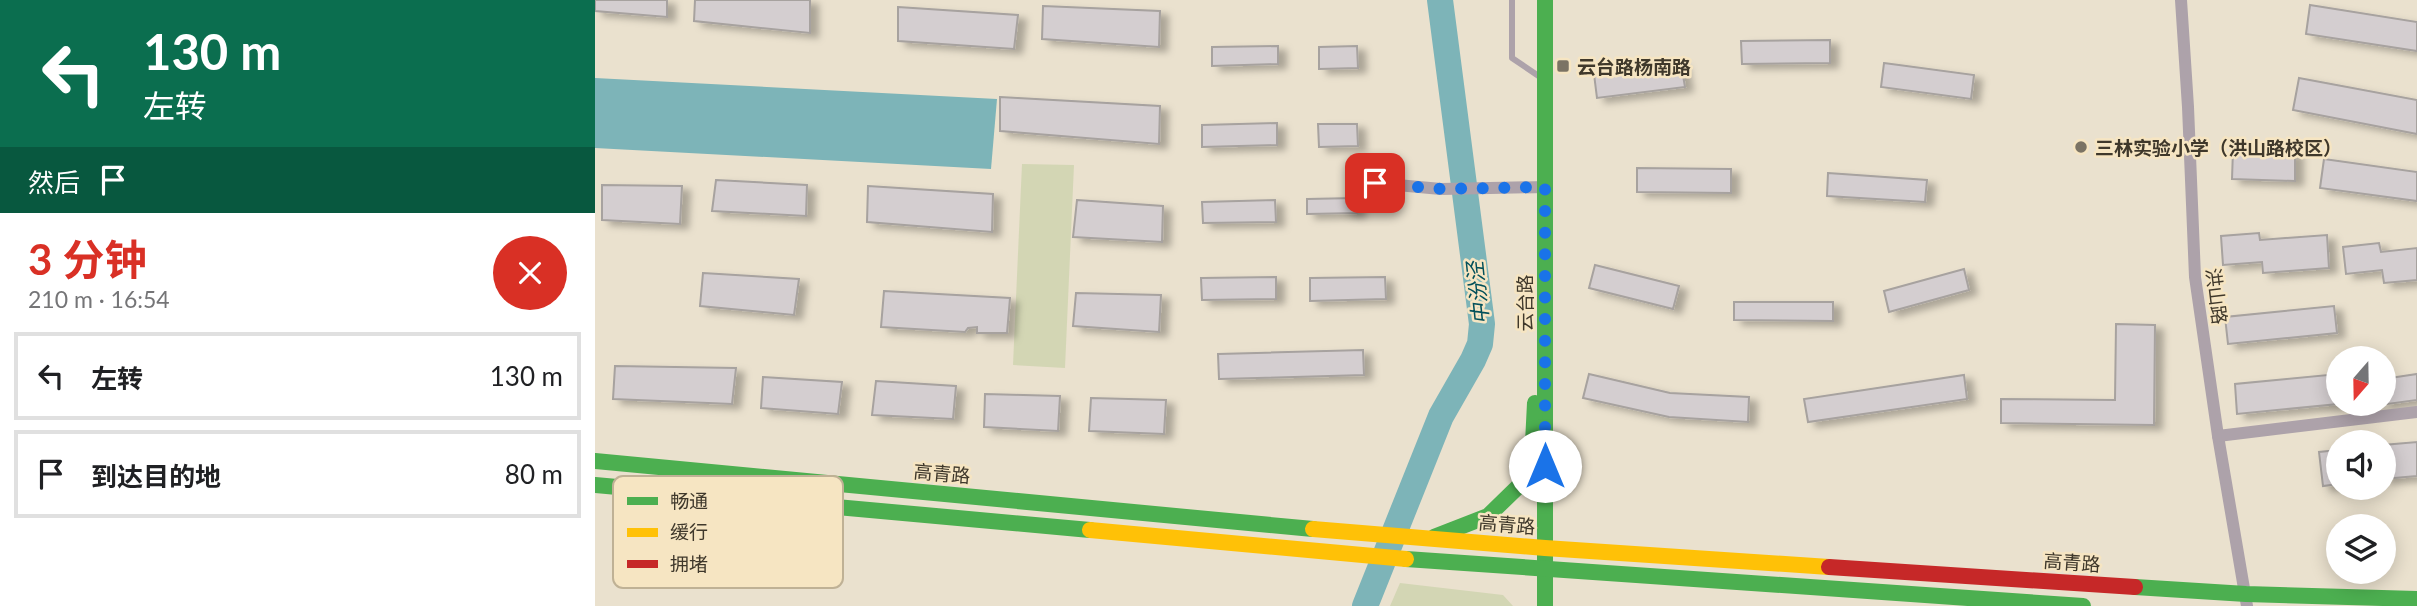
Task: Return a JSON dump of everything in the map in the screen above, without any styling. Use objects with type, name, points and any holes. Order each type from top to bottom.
[{"type":"main road","name":"云台路","points":[[1545,0],[1545,606]]},
{"type":"main road","points":[[1422,538],[1487,516],[1526,479],[1532,463],[1534,407],[1545,384]]},
{"type":"main road","name":"高青路","points":[[595,461],[754,476]]},
{"type":"main road","name":"高青路","points":[[843,484],[1359,533],[2247,600],[2417,599]]},
{"type":"main road","points":[[595,485],[613,487]]},
{"type":"main road","points":[[843,507],[1545,570],[2083,606]]},
{"type":"street","name":"洪山路","points":[[2181,0],[2194,265],[2218,436],[2247,600]]},
{"type":"street","points":[[1375,183],[1441,189],[1545,187]]},
{"type":"street","points":[[2218,436],[2417,412]]},
{"type":"lane","points":[[1512,0],[1512,58],[1545,80]]},
{"type":"green space","points":[[1022,164],[1074,165],[1065,368],[1013,365]]},
{"type":"green space","points":[[1400,583],[1503,595],[1513,606],[1390,606]]},
{"type":"water","points":[[595,78],[997,99],[991,169],[595,148]]},
{"type":"building","points":[[595,0],[667,0],[667,17],[595,11]]},
{"type":"building","points":[[695,0],[810,0],[810,33],[694,21]]},
{"type":"building","points":[[2310,5],[2417,22],[2417,51],[2306,34]]},
{"type":"building","points":[[1043,6],[1160,11],[1159,47],[1042,39]]},
{"type":"building","points":[[898,7],[1018,15],[1014,49],[898,41]]},
{"type":"building","points":[[1830,40],[1830,63],[1742,64],[1741,41]]},
{"type":"building","points":[[1278,46],[1278,64],[1212,66],[1212,47]]},
{"type":"building","points":[[1357,46],[1358,68],[1319,69],[1319,47]]},
{"type":"building","points":[[1681,63],[1685,87],[1597,98],[1594,74]]},
{"type":"building","points":[[1884,63],[1974,75],[1971,99],[1881,87]]},
{"type":"building","points":[[2299,78],[2417,100],[2417,134],[2293,110]]},
{"type":"building","points":[[1000,97],[1160,106],[1159,144],[1000,131]]},
{"type":"building","points":[[1277,123],[1277,145],[1202,147],[1202,125]]},
{"type":"building","points":[[1318,124],[1357,124],[1358,146],[1319,147]]},
{"type":"building","points":[[2233,150],[2295,152],[2295,181],[2232,179]]},
{"type":"building","points":[[2324,159],[2417,172],[2417,201],[2320,188]]},
{"type":"building","points":[[1637,168],[1731,169],[1731,193],[1637,192]]},
{"type":"building","points":[[1828,173],[1927,180],[1925,202],[1827,196]]},
{"type":"building","points":[[716,180],[807,185],[806,216],[712,211]]},
{"type":"building","points":[[602,185],[682,186],[680,224],[602,220]]},
{"type":"building","points":[[868,186],[993,194],[992,232],[867,222]]},
{"type":"building","points":[[1356,198],[1357,213],[1307,214],[1307,199]]},
{"type":"building","points":[[1077,200],[1163,206],[1162,242],[1073,237]]},
{"type":"building","points":[[1275,200],[1276,222],[1203,223],[1202,202]]},
{"type":"building","points":[[2259,233],[2260,240],[2327,235],[2329,268],[2263,273],[2262,262],[2223,265],[2221,236]]},
{"type":"building","points":[[2379,243],[2381,252],[2417,248],[2417,280],[2384,283],[2382,270],[2346,274],[2343,247]]},
{"type":"building","points":[[1595,265],[1679,286],[1673,309],[1589,288]]},
{"type":"building","points":[[1964,269],[1969,290],[1889,312],[1884,291]]},
{"type":"building","points":[[703,273],[799,279],[794,315],[700,306]]},
{"type":"building","points":[[1276,277],[1276,299],[1202,300],[1201,278]]},
{"type":"building","points":[[1385,277],[1386,299],[1310,301],[1310,278]]},
{"type":"building","points":[[884,291],[1010,298],[1007,333],[977,333],[977,327],[968,328],[965,332],[881,327]]},
{"type":"building","points":[[1076,293],[1161,295],[1159,332],[1073,326]]},
{"type":"building","points":[[1734,302],[1833,302],[1833,321],[1734,320]]},
{"type":"building","points":[[2334,306],[2337,333],[2228,344],[2225,317]]},
{"type":"building","points":[[2116,324],[2155,325],[2154,425],[2001,423],[2001,399],[2115,400]]},
{"type":"building","points":[[1363,350],[1364,375],[1219,379],[1218,354]]},
{"type":"building","points":[[615,366],[736,368],[732,404],[613,399]]},
{"type":"building","points":[[1589,374],[1670,393],[1749,397],[1748,422],[1669,417],[1583,398]]},
{"type":"building","points":[[2417,374],[2417,400],[2396,403],[2396,377]]},
{"type":"building","points":[[1964,375],[1967,399],[1808,422],[1804,399]]},
{"type":"building","points":[[2326,375],[2326,405],[2237,414],[2235,384]]},
{"type":"building","points":[[763,377],[842,382],[838,414],[761,408]]},
{"type":"building","points":[[876,381],[956,386],[953,419],[872,415]]},
{"type":"building","points":[[985,394],[1060,396],[1058,431],[984,427]]},
{"type":"building","points":[[1091,398],[1166,400],[1164,434],[1089,431]]},
{"type":"building","points":[[2417,442],[2417,476],[2396,478],[2396,444]]},
{"type":"building","points":[[2326,451],[2326,486],[2323,486],[2319,452]]},
{"type":"waterway","name":"中汾泾","points":[[1365,606],[1441,416],[1480,344],[1482,324],[1440,0]]},
{"type":"traffic: fast","points":[[1545,0],[1545,606]]},
{"type":"traffic: fast","points":[[1434,537],[1488,516],[1526,479],[1532,463],[1535,403]]},
{"type":"traffic: fast","points":[[595,461],[753,476]]},
{"type":"traffic: fast","points":[[843,484],[1313,529]]},
{"type":"traffic: fast","points":[[595,485],[613,487]]},
{"type":"traffic: fast","points":[[843,508],[1090,530]]},
{"type":"traffic: fast","points":[[1406,559],[2083,606]]},
{"type":"traffic: fast","points":[[2135,587],[2246,594],[2417,599]]},
{"type":"traffic: slow","points":[[1313,529],[1829,567]]},
{"type":"traffic: slow","points":[[1090,530],[1406,559]]},
{"type":"traffic: jam","points":[[1829,567],[2135,587]]},
{"type":"place","name":"云台路杨南路","points":[[1563,66]]},
{"type":"place","name":"三林实验小学（洪山路校区）","points":[[2081,147]]},
{"type":"route","points":[[1375,183],[1441,189],[1545,187],[1545,466]]}]
